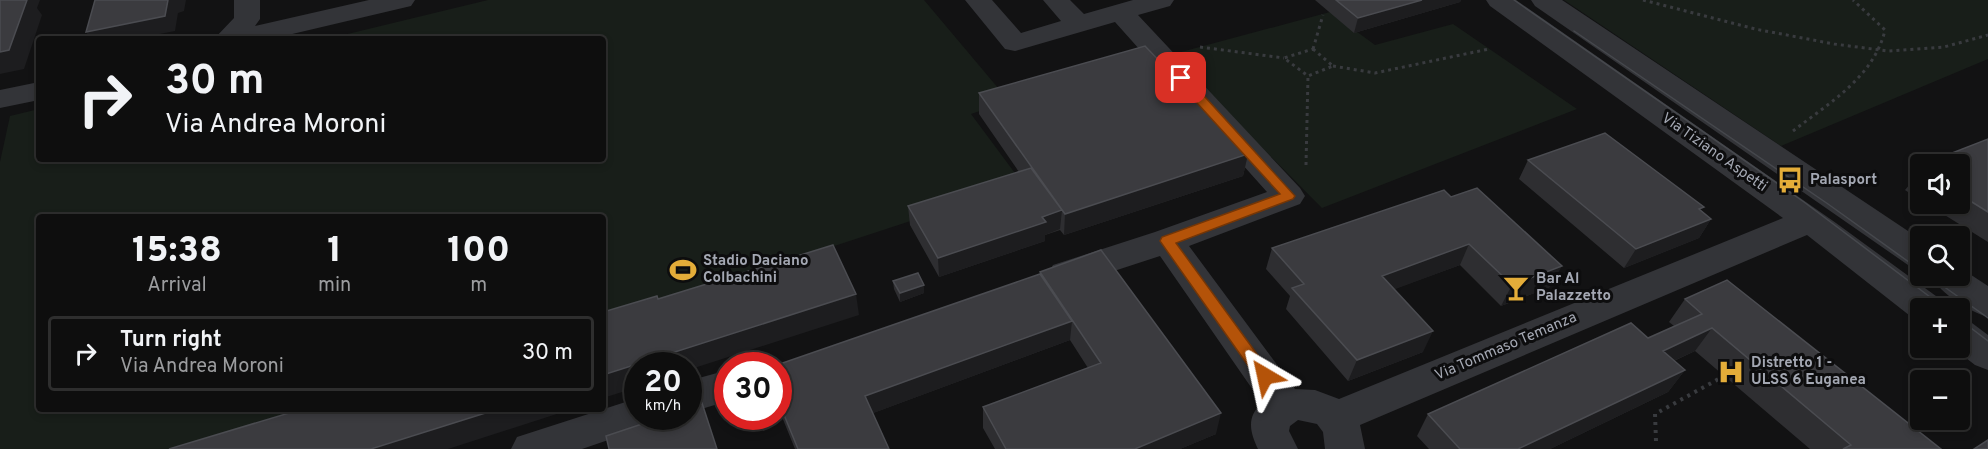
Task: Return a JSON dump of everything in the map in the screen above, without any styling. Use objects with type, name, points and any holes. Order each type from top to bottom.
[{"type":"street","points":[[233,36],[246,19],[247,0]]},
{"type":"street","points":[[241,36],[258,34],[402,0]]},
{"type":"street","points":[[978,0],[1015,43],[1078,24],[1122,7],[1161,0]]},
{"type":"street","points":[[1056,0],[1078,24]]},
{"type":"street","name":"Via Tiziano Aspetti","points":[[1499,0],[1809,221],[1912,298]]},
{"type":"street","name":"Via Tiziano Aspetti","points":[[1544,0],[1910,249]]},
{"type":"street","points":[[1034,284],[1167,241],[1289,196],[1150,44],[1122,7]]},
{"type":"street","points":[[0,99],[36,92]]},
{"type":"street","name":"Via Tommaso Temanza","points":[[1286,406],[1306,403],[1316,406],[1340,434],[1809,221]]},
{"type":"street","points":[[1167,241],[1286,406],[1277,411],[1268,427],[1274,448]]},
{"type":"street","points":[[1962,286],[1988,304]]},
{"type":"street","points":[[1970,341],[1988,355]]},
{"type":"street","points":[[531,449],[624,419]]},
{"type":"path","points":[[1644,0],[1755,29],[1834,44],[1881,50],[1944,47],[1988,35]]},
{"type":"path","points":[[1792,132],[1858,80],[1881,50],[1885,30],[1872,14],[1853,0]]},
{"type":"path","points":[[1313,49],[1323,15]]},
{"type":"path","points":[[1200,47],[1284,58],[1313,49]]},
{"type":"path","points":[[1313,49],[1333,66],[1375,73],[1489,49]]},
{"type":"path","points":[[1284,58],[1308,76]]},
{"type":"path","points":[[1308,76],[1333,66]]},
{"type":"path","points":[[1306,168],[1308,76]]},
{"type":"path","points":[[1656,441],[1655,414],[1724,376]]},
{"type":"shaded area","name":"Stadio Daciano Colbachini","points":[[488,0],[924,0],[1009,101],[971,114],[1023,184],[606,321],[606,214],[36,214],[36,412],[332,412],[218,449],[0,449],[0,162],[10,116],[36,110],[36,162],[606,162],[606,36],[339,36]]},
{"type":"shaded area","points":[[1564,0],[1988,0],[1988,59],[1781,146]]},
{"type":"shaded area","points":[[1330,12],[1375,45],[1453,24],[1577,109],[1322,208],[1170,55]]},
{"type":"building","points":[[0,0],[27,0],[9,50],[0,52]]},
{"type":"building","points":[[95,0],[168,0],[165,16],[86,32]]},
{"type":"building","points":[[1336,0],[1422,0],[1358,18]]},
{"type":"building","points":[[1145,46],[1248,154],[1065,214],[979,93]]},
{"type":"building","points":[[1605,133],[1704,207],[1699,209],[1711,219],[1636,249],[1528,160]]},
{"type":"building","points":[[1988,139],[1988,212],[1970,201],[1970,154],[1950,154]]},
{"type":"building","points":[[1031,168],[1062,210],[1042,217],[1046,222],[938,258],[908,206]]},
{"type":"building","points":[[1477,188],[1562,266],[1512,285],[1469,244],[1382,276],[1433,331],[1357,360],[1292,288],[1304,284],[1272,248],[1444,190],[1451,197]]},
{"type":"building","points":[[833,245],[856,294],[675,352],[624,352],[624,368],[606,374],[606,311],[657,296],[658,299]]},
{"type":"building","points":[[1101,250],[1221,413],[1135,449],[1006,449],[983,407],[1101,363],[1040,272]]},
{"type":"building","points":[[918,273],[924,285],[900,293],[893,281]]},
{"type":"building","points":[[1040,274],[1072,321],[865,396],[889,449],[798,449],[790,430],[792,360]]},
{"type":"building","points":[[1727,280],[1910,425],[1910,430],[1917,430],[1941,449],[1843,449],[1851,445],[1712,328],[1663,351],[1685,370],[1518,449],[1460,449],[1428,414],[1631,323],[1648,338],[1702,314],[1685,299]]},
{"type":"building","points":[[702,403],[717,449],[609,449],[606,436],[624,430],[702,430]]},
{"type":"building","points":[[292,412],[489,412],[371,449],[169,449]]},
{"type":"building","points":[[1988,440],[1988,449],[1974,449]]},
{"type":"tram line","points":[[1514,0],[1804,202],[1931,298]]},
{"type":"tram line","points":[[1574,31],[1828,204],[1910,263]]},
{"type":"tram line","points":[[1943,286],[1988,318]]},
{"type":"tram line","points":[[1970,327],[1988,341]]},
{"type":"place","name":"Palasport","points":[[1790,180]]},
{"type":"place","name":"Stadio Daciano Colbachini","points":[[683,270]]},
{"type":"place","name":"Bar Al Palazzetto","points":[[1516,288]]},
{"type":"place","name":"Distretto 1 - ULSS 6 Euganea","points":[[1731,372]]},
{"type":"route","points":[[1181,78],[1289,196],[1167,241],[1265,376]]}]
